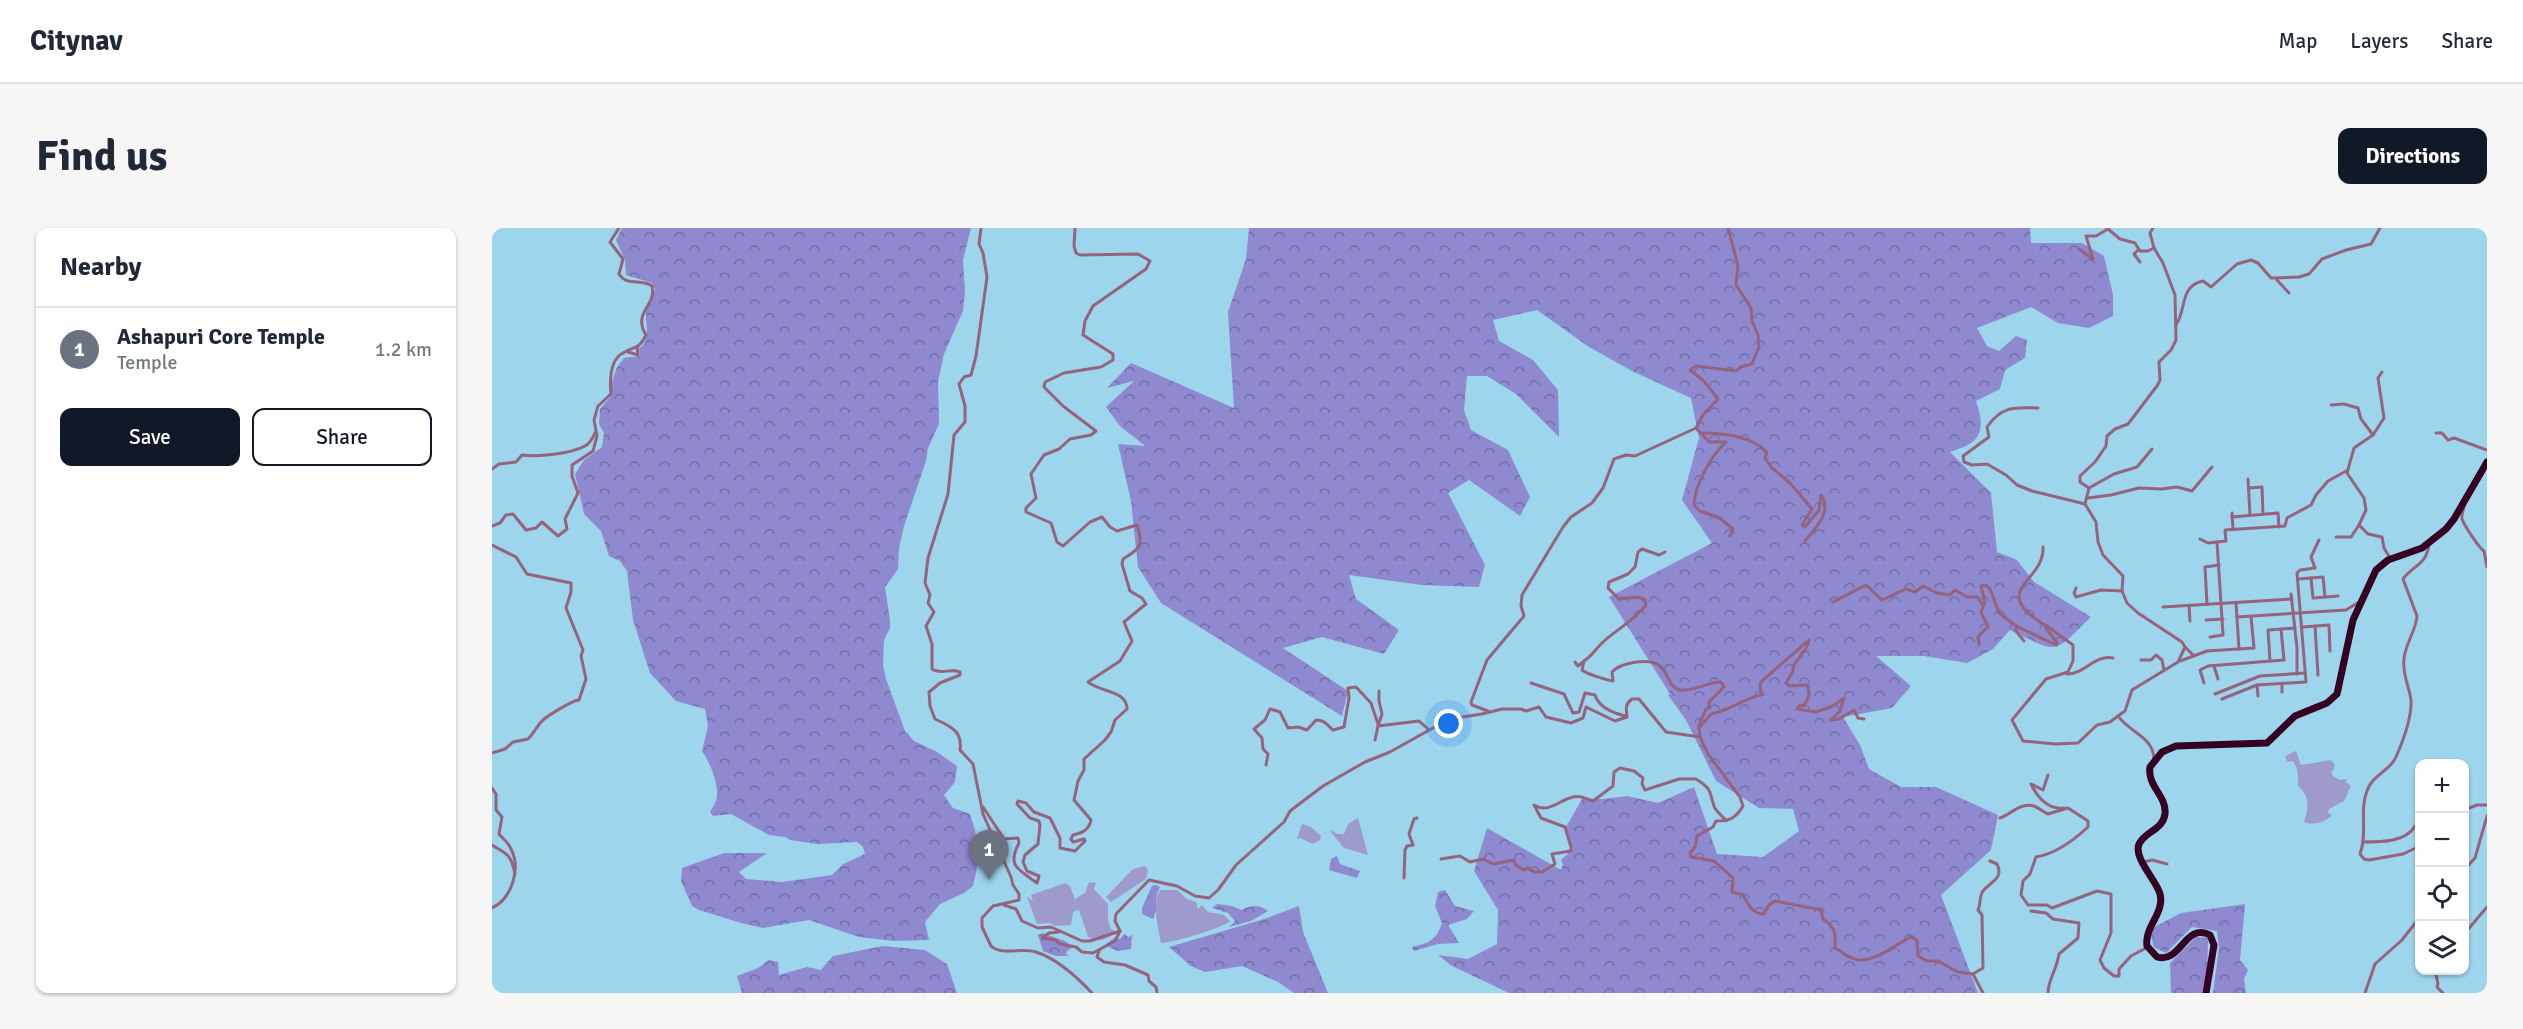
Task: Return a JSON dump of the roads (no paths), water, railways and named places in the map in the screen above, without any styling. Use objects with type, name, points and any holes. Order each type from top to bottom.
[{"type":"highway","points":[[2206,993],[2214,945],[2210,935],[2197,932],[2190,936],[2176,953],[2166,958],[2157,957],[2146,946],[2147,932],[2160,907],[2161,899],[2159,890],[2138,851],[2139,844],[2161,825],[2166,813],[2163,801],[2150,776],[2150,767],[2162,752],[2176,746],[2267,743],[2295,716],[2327,703],[2337,694],[2349,635],[2361,601],[2378,568],[2392,559],[2429,543],[2449,525],[2487,462]]},
{"type":"street","points":[[492,526],[500,523],[506,514],[513,514],[526,530],[531,530],[542,522],[558,536],[567,529],[565,519],[578,493],[572,476],[572,465],[593,451],[597,430],[594,420],[598,406],[611,394],[609,382],[618,358],[623,352],[637,347],[646,335],[640,319],[653,290],[647,282],[631,282],[620,278],[623,260],[610,242],[619,228]]},
{"type":"street","points":[[981,228],[979,244],[987,277],[979,338],[971,375],[964,377],[959,384],[965,406],[965,422],[954,435],[948,494],[930,550],[925,583],[930,595],[928,603],[934,612],[926,626],[932,644],[932,669],[937,672],[956,670],[960,672],[957,678],[940,683],[931,689],[929,692],[930,706],[935,719],[959,733],[960,750],[973,764],[983,814],[1020,897],[1015,901],[993,906],[981,921],[994,949],[1036,952],[1069,970],[1092,993]]},
{"type":"street","points":[[983,807],[1004,838],[1018,838],[1019,843],[1013,855],[1015,865],[1023,874],[1037,883],[1039,876],[1027,871],[1023,862],[1025,855],[1038,844],[1040,825],[1039,821],[1030,818],[1017,804],[1017,801],[1026,803],[1035,812],[1050,818],[1060,838],[1060,848],[1075,851],[1085,841],[1084,839],[1073,842],[1071,839],[1073,835],[1082,833],[1090,825],[1091,820],[1074,800],[1078,781],[1084,770],[1084,759],[1105,740],[1115,720],[1127,709],[1127,703],[1123,698],[1088,682],[1120,661],[1132,641],[1124,622],[1133,612],[1146,604],[1142,598],[1130,591],[1122,564],[1123,559],[1134,554],[1140,542],[1141,535],[1137,525],[1117,531],[1110,527],[1102,517],[1090,522],[1063,546],[1057,542],[1051,523],[1026,512],[1026,508],[1036,498],[1031,474],[1044,455],[1059,449],[1070,439],[1091,435],[1096,431],[1063,406],[1044,387],[1045,382],[1052,377],[1101,367],[1113,360],[1113,354],[1083,335],[1085,321],[1093,306],[1146,269],[1150,261],[1138,254],[1080,255],[1076,253],[1074,246],[1075,228]]},
{"type":"street","points":[[1488,711],[1472,705],[1477,683],[1493,652],[1524,616],[1521,606],[1522,595],[1563,526],[1571,517],[1592,503],[1603,488],[1614,459],[1626,455],[1635,456],[1696,428],[1703,415],[1718,399],[1704,381],[1692,373],[1691,368],[1704,367],[1736,371],[1752,364],[1759,347],[1758,335],[1752,321],[1751,308],[1736,285],[1738,266],[1728,228]]},
{"type":"street","points":[[2089,488],[2080,483],[2079,479],[2102,452],[2107,436],[2115,429],[2128,424],[2157,386],[2160,380],[2159,362],[2174,345],[2173,286],[2154,248],[2150,233],[2153,228]]},
{"type":"street","points":[[2277,280],[2309,274],[2322,259],[2371,244],[2380,228]]},
{"type":"street","points":[[2079,249],[2093,259],[2086,236],[2096,236],[2108,229],[2120,239],[2135,243],[2138,250]]},
{"type":"street","points":[[2138,250],[2148,251],[2154,248]]},
{"type":"street","points":[[2138,250],[2134,254],[2140,262]]},
{"type":"street","points":[[2175,326],[2180,319],[2188,288],[2201,280],[2211,287],[2239,263],[2255,261],[2268,276],[2277,280],[2289,293]]},
{"type":"street","points":[[2336,537],[2351,537],[2366,510],[2364,498],[2349,479],[2348,470],[2354,448],[2373,435],[2385,418],[2378,378],[2382,372]]},
{"type":"street","points":[[2331,405],[2344,404],[2358,408],[2361,419],[2373,435]]},
{"type":"street","points":[[2038,408],[2000,411],[1987,427],[1989,437],[1966,453],[1962,459],[1972,465],[1987,464],[2006,475],[2017,485],[2032,491],[2085,504],[2096,522],[2098,542],[2103,555],[2123,576],[2122,591],[2127,603],[2182,642],[2194,656]]},
{"type":"street","points":[[1696,428],[1708,442],[1726,442],[1708,463],[1695,494],[1694,505],[1700,511],[1720,518],[1733,529],[1730,536]]},
{"type":"street","points":[[492,469],[499,464],[516,462],[522,455],[536,456],[583,447],[591,442],[597,430]]},
{"type":"street","points":[[1701,433],[1729,433],[1759,444],[1767,452],[1765,458],[1772,468],[1790,483],[1812,509],[1802,525],[1804,527],[1819,510],[1821,495],[1825,501],[1824,514],[1805,542]]},
{"type":"street","points":[[2436,433],[2442,433],[2448,440],[2454,438],[2487,450]]},
{"type":"street","points":[[2089,488],[2114,474],[2137,467],[2152,449]]},
{"type":"street","points":[[2088,498],[2139,488],[2177,487],[2194,490],[2212,467]]},
{"type":"street","points":[[2200,538],[2208,543],[2226,541],[2225,530],[2285,526],[2287,518],[2311,505],[2328,481],[2348,470]]},
{"type":"street","points":[[2248,479],[2250,515]]},
{"type":"street","points":[[2249,488],[2262,487],[2264,514]]},
{"type":"street","points":[[2085,504],[2089,488]]},
{"type":"street","points":[[2464,503],[2461,517],[2467,529],[2474,536],[2478,547],[2484,551],[2487,567]]},
{"type":"street","points":[[2233,529],[2232,515],[2278,513],[2279,527]]},
{"type":"street","points":[[2359,525],[2368,534],[2382,537],[2387,554],[2392,559]]},
{"type":"street","points":[[2222,699],[2257,685],[2306,682],[2298,579],[2300,570],[2315,568],[2311,557],[2319,540]]},
{"type":"street","points":[[2210,637],[2223,635],[2217,542]]},
{"type":"street","points":[[2415,848],[2403,854],[2369,860],[2364,860],[2360,854],[2364,842],[2364,802],[2367,790],[2376,775],[2395,760],[2410,715],[2410,699],[2404,678],[2403,663],[2417,616],[2403,579],[2420,565],[2429,550],[2429,543]]},
{"type":"street","points":[[492,545],[516,557],[527,574],[571,583],[566,608],[583,650],[581,656],[586,679],[579,700],[571,701],[560,711],[541,721],[528,739],[513,741],[505,749],[492,753]]},
{"type":"street","points":[[2043,547],[2042,562],[2026,579],[2019,594],[2021,608],[2073,645],[2072,667],[2065,674]]},
{"type":"street","points":[[1575,662],[1578,666],[1590,657],[1602,643],[1619,632],[1646,605],[1645,600],[1638,597],[1619,599],[1608,588],[1609,582],[1628,574],[1635,567],[1638,552],[1642,549],[1659,555],[1665,552]]},
{"type":"street","points":[[2207,605],[2205,567],[2219,565]]},
{"type":"street","points":[[2298,579],[2323,577],[2325,597]]},
{"type":"street","points":[[2311,578],[2313,598],[2338,596]]},
{"type":"street","points":[[1833,602],[1866,585],[1882,600],[1906,589],[1916,592],[1923,586],[1937,593],[1950,595],[1955,590],[1966,597],[1977,597],[1983,605]]},
{"type":"street","points":[[1979,645],[1978,638],[1988,626],[1981,612],[1984,597],[1981,586],[1986,585],[1990,589],[1999,613],[2016,626],[2056,645],[2046,626]]},
{"type":"street","points":[[2076,588],[2074,593],[2076,597],[2101,590],[2122,591]]},
{"type":"street","points":[[2290,594],[2295,628],[2296,674]]},
{"type":"street","points":[[2163,607],[2292,599]]},
{"type":"street","points":[[2237,617],[2346,610],[2361,601]]},
{"type":"street","points":[[2236,603],[2240,649]]},
{"type":"street","points":[[2189,605],[2190,621]]},
{"type":"street","points":[[2113,658],[2102,657],[2082,670],[2046,679],[2012,720],[2023,741],[2055,744],[2078,743],[2097,725],[2110,722],[2125,711],[2132,690],[2178,662],[2207,651],[2254,648],[2251,616]]},
{"type":"street","points":[[2206,620],[2223,619]]},
{"type":"street","points":[[2303,627],[2329,625],[2330,651]]},
{"type":"street","points":[[2016,626],[2016,630],[2024,640]]},
{"type":"street","points":[[2315,626],[2318,675]]},
{"type":"street","points":[[2270,661],[2268,630],[2295,628]]},
{"type":"street","points":[[2204,683],[2200,670],[2214,665],[2284,660],[2281,629]]},
{"type":"street","points":[[1699,728],[1711,714],[1718,714],[1741,701],[1761,695],[1762,681],[1809,640],[1806,649],[1793,666],[1793,671],[1786,683],[1789,686],[1808,685],[1809,696],[1804,706],[1800,705],[1797,709],[1816,712],[1833,706],[1844,698],[1839,711],[1831,720],[1839,719],[1854,710],[1858,718],[1863,718]]},
{"type":"street","points":[[2178,662],[2185,647]]},
{"type":"street","points":[[2141,660],[2151,660],[2156,655],[2162,660],[2164,670]]},
{"type":"street","points":[[1584,661],[1582,670],[1586,673],[1613,681],[1612,672],[1617,668],[1632,663],[1652,662],[1660,666],[1672,685],[1679,690],[1691,690],[1721,682],[1724,687],[1710,702],[1704,713],[1699,728],[1700,737],[1708,754],[1740,797],[1743,806],[1737,816],[1716,822],[1713,827],[1697,836],[1695,847],[1690,853],[1691,857],[1714,861],[1733,878],[1732,892],[1743,895],[1750,908],[1758,914],[1764,914],[1769,905],[1775,901],[1805,909],[1821,910],[1823,919],[1831,925],[1835,932],[1835,948],[1853,959],[1868,959],[1889,952],[1898,943],[1911,937],[1917,940],[1918,956],[1927,961],[1938,961],[1958,972],[1973,974],[1983,968],[1982,915],[1978,910],[1981,896],[1983,890],[1999,876],[2000,871],[1997,864],[1990,861]]},
{"type":"street","points":[[2214,665],[2218,679]]},
{"type":"street","points":[[2215,694],[2260,676],[2305,673]]},
{"type":"street","points":[[1531,683],[1564,694],[1573,713],[1579,712],[1581,699],[1585,693],[1588,693],[1595,695],[1606,709],[1627,717]]},
{"type":"street","points":[[2282,683],[2282,692]]},
{"type":"street","points":[[2257,685],[2258,696]]},
{"type":"street","points":[[1266,765],[1268,754],[1263,749],[1262,738],[1254,729],[1265,720],[1270,709],[1280,712],[1288,729],[1298,727],[1307,730],[1313,723],[1320,720],[1326,722],[1333,730],[1338,730],[1344,727],[1349,698],[1348,688],[1356,687],[1371,703],[1378,725]]},
{"type":"street","points":[[1375,740],[1382,714],[1378,701],[1379,691]]},
{"type":"street","points":[[1627,717],[1628,702],[1632,699],[1639,699],[1666,732],[1700,737]]},
{"type":"street","points":[[1120,931],[1115,921],[1116,914],[1149,880],[1177,886],[1195,896],[1209,898],[1218,890],[1236,865],[1284,822],[1299,802],[1336,778],[1369,760],[1390,752],[1449,718],[1516,708],[1526,711],[1539,707],[1546,717],[1571,723],[1583,718],[1586,707],[1615,721],[1627,717]]},
{"type":"street","points":[[2118,716],[2133,732],[2148,740],[2153,750],[2154,761]]},
{"type":"street","points":[[1378,725],[1419,721],[1428,730]]},
{"type":"street","points":[[1442,859],[1460,856],[1470,862],[1483,859],[1493,864],[1514,860],[1515,864],[1523,870],[1528,868],[1534,872],[1546,871],[1556,864],[1552,854],[1571,851],[1571,847],[1564,826],[1541,818],[1534,806],[1550,808],[1570,797],[1582,796],[1593,801],[1612,786],[1614,772],[1620,768],[1634,771],[1643,778],[1642,784],[1646,790],[1688,777],[1696,779],[1709,789],[1714,798],[1714,806],[1726,821]]},
{"type":"street","points":[[2048,775],[2043,790],[2031,784],[2033,788],[2049,806],[2055,809],[2068,808],[2088,820],[2088,827],[2051,854],[2036,857],[2030,874],[2023,881],[2021,895],[2031,906],[2047,905],[2052,908],[2097,891],[2111,894],[2111,933],[2100,960],[2104,968],[2114,976],[2119,976],[2121,966],[2146,946]]},
{"type":"street","points":[[492,788],[496,794],[496,810],[502,817],[499,834],[511,848],[517,871],[508,893],[498,905],[492,908]]},
{"type":"street","points":[[2000,818],[2009,815],[2015,808],[2024,806],[2032,805],[2048,814],[2068,808]]},
{"type":"street","points":[[2469,808],[2487,805]]},
{"type":"street","points":[[2467,867],[2475,858],[2487,816]]},
{"type":"street","points":[[1404,878],[1405,850],[1407,846],[1413,845],[1409,834],[1414,819],[1417,818]]},
{"type":"street","points":[[2364,842],[2404,837],[2410,834],[2415,826]]},
{"type":"street","points":[[492,845],[504,850],[512,859],[514,875]]},
{"type":"street","points":[[2143,862],[2152,860],[2166,864]]},
{"type":"street","points":[[993,906],[1008,905],[1016,909],[1022,921],[1038,928],[1051,927],[1082,941],[1090,941],[1120,931]]},
{"type":"street","points":[[2469,928],[2487,907]]},
{"type":"street","points":[[2031,911],[2046,913],[2054,919],[2079,923],[2078,938],[2059,954],[2057,968],[2050,980],[2048,993]]},
{"type":"street","points":[[2365,993],[2375,964],[2402,940],[2418,921]]},
{"type":"street","points":[[1059,932],[1049,933],[1042,938],[1077,947],[1086,952],[1099,951],[1114,941],[1120,931]]},
{"type":"street","points":[[1099,951],[1097,957],[1104,962],[1125,965],[1149,975],[1149,981],[1156,987],[1157,993]]},
{"type":"street","points":[[1973,974],[1983,993]]},
{"type":"street","points":[[2436,975],[2439,984],[2437,987],[2443,993]]},
{"type":"place","name":"Ashapuri Core Temple","points":[[989,880]]}]
